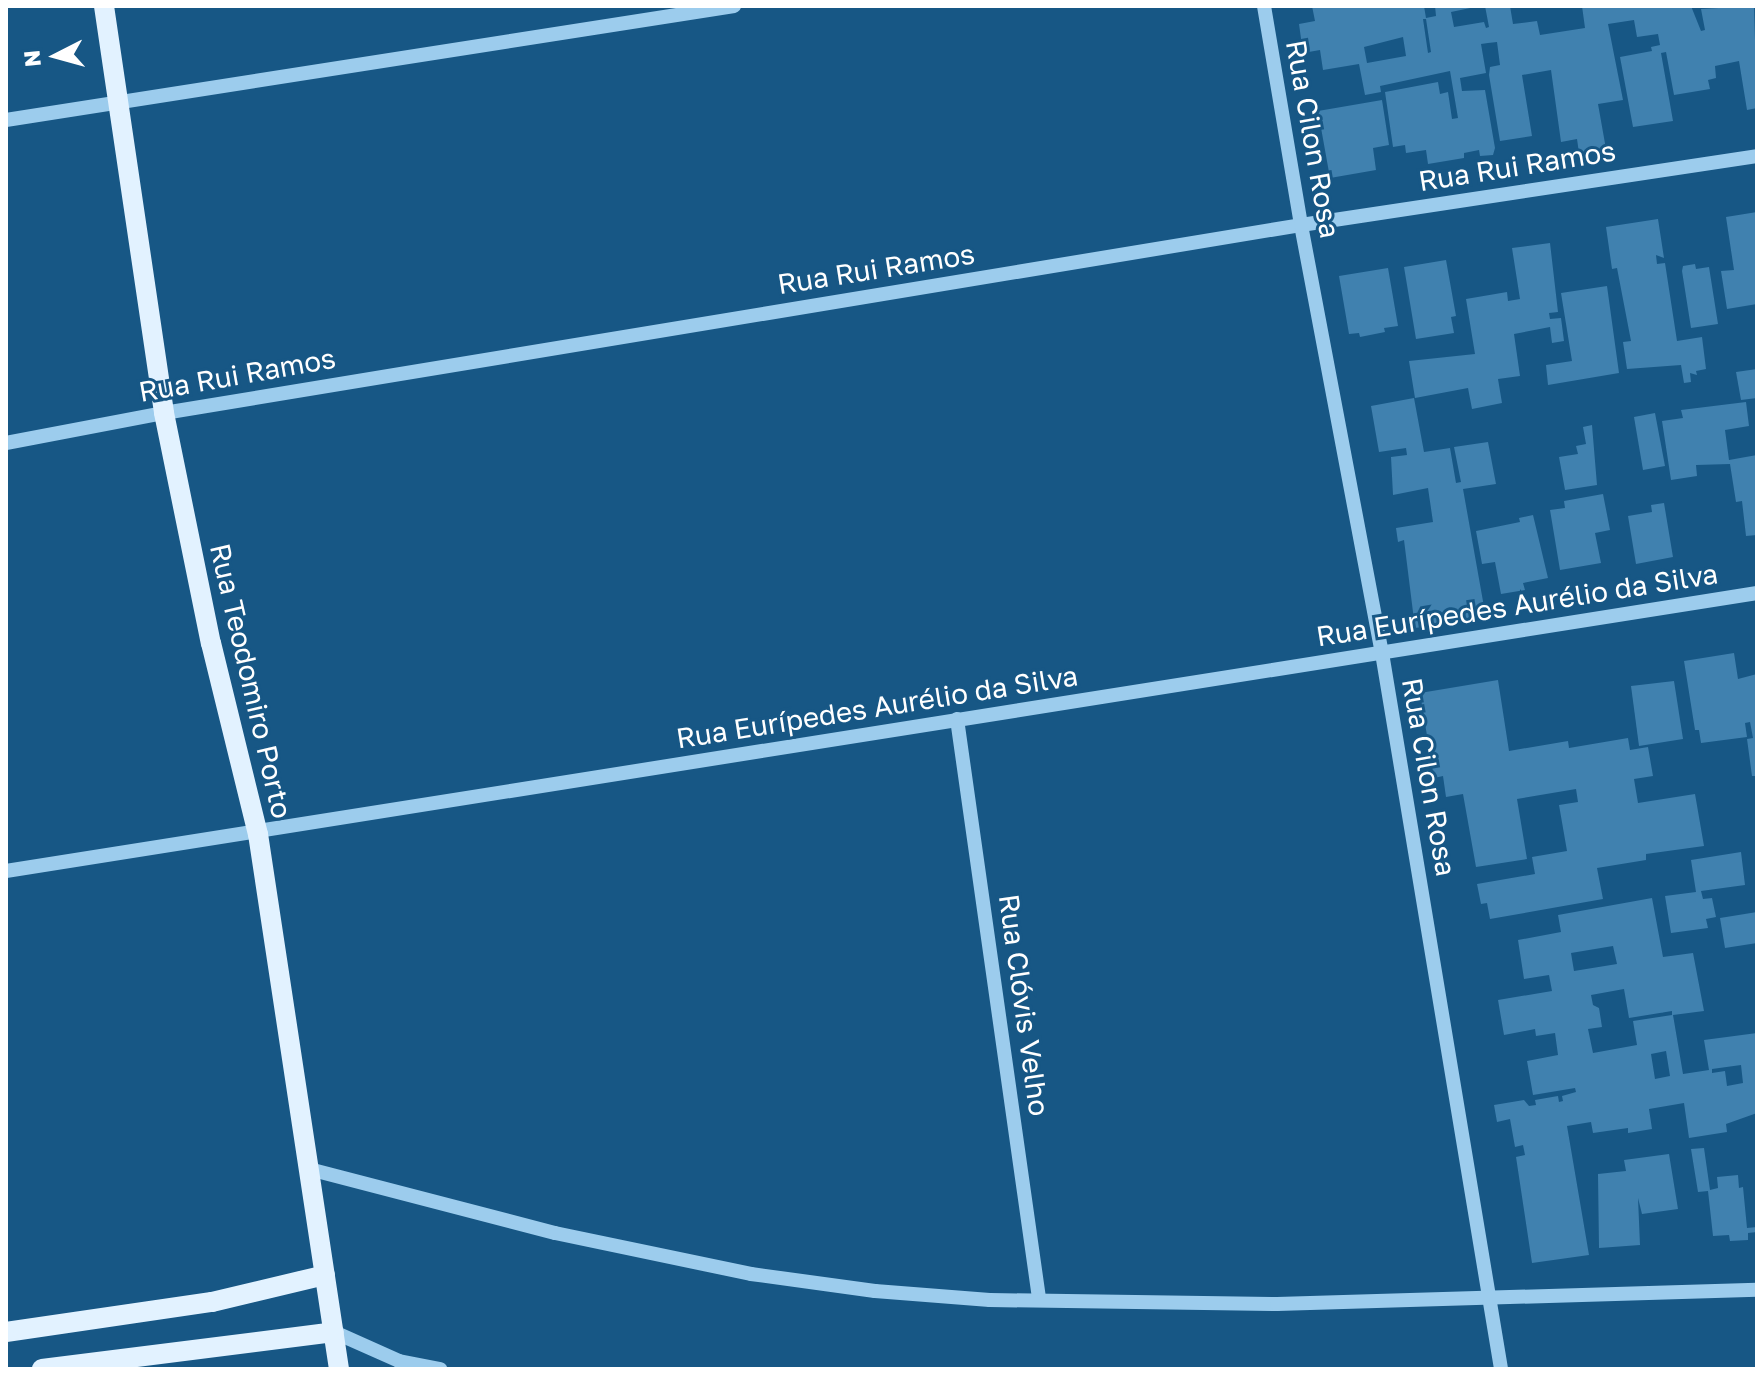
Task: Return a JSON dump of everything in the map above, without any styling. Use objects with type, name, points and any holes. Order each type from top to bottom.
[{"type":"main road","name":"Rua Teodomiro Porto","points":[[104,6],[164,413],[208,628],[258,834],[339,1369]]},
{"type":"main road","points":[[6,1332],[212,1302],[325,1275]]},
{"type":"main road","points":[[42,1369],[334,1332]]},
{"type":"street","points":[[6,120],[734,6]]},
{"type":"street","name":"Rua Cilon Rosa","points":[[1264,6],[1301,225],[1382,653],[1501,1369]]},
{"type":"street","name":"Rua Rui Ramos","points":[[6,443],[164,413],[1301,225],[1757,156]]},
{"type":"street","name":"Rua Eurípedes Aurélio da Silva","points":[[6,871],[258,834],[957,719],[1757,593]]},
{"type":"street","name":"Rua Clóvis Velho","points":[[957,719],[1039,1298]]},
{"type":"street","points":[[309,1169],[555,1233],[751,1274],[875,1291],[990,1300],[1039,1298],[1277,1304],[1757,1290]]},
{"type":"street","points":[[334,1332],[399,1361],[440,1369]]},
{"type":"building","points":[[1312,6],[1424,6],[1426,18],[1436,16],[1435,6],[1480,6],[1451,12],[1454,27],[1484,22],[1486,28],[1489,27],[1485,6],[1510,6],[1513,24],[1537,21],[1540,35],[1585,28],[1582,6],[1691,6],[1701,31],[1705,30],[1701,9],[1754,6],[1757,108],[1747,110],[1739,61],[1715,66],[1716,78],[1708,80],[1710,89],[1674,95],[1666,52],[1661,53],[1673,121],[1633,127],[1620,57],[1652,51],[1651,47],[1660,45],[1658,34],[1637,37],[1634,20],[1608,24],[1623,100],[1598,104],[1606,149],[1579,153],[1577,139],[1561,142],[1551,70],[1522,75],[1532,136],[1500,141],[1489,75],[1490,67],[1500,65],[1497,42],[1481,44],[1486,73],[1460,78],[1462,91],[1485,90],[1495,148],[1493,155],[1480,156],[1479,150],[1464,153],[1464,158],[1428,164],[1426,150],[1406,153],[1405,145],[1393,147],[1385,92],[1438,82],[1440,94],[1448,92],[1452,119],[1458,118],[1450,71],[1380,86],[1381,92],[1365,95],[1359,64],[1323,70],[1320,50],[1303,53],[1299,24],[1315,21]],"holes":[[[1423,19],[1426,19],[1431,52],[1428,53]],[[1403,37],[1406,56],[1367,63],[1364,47]]]},
{"type":"building","points":[[1382,100],[1389,145],[1373,148],[1376,170],[1330,178],[1318,111]]},
{"type":"building","points":[[1757,212],[1757,304],[1727,309],[1721,271],[1734,270],[1726,217]]},
{"type":"building","points":[[1658,219],[1664,258],[1656,255],[1657,264],[1665,263],[1677,341],[1702,337],[1706,369],[1696,371],[1697,375],[1690,373],[1691,382],[1684,383],[1681,365],[1627,369],[1623,342],[1631,341],[1617,268],[1612,269],[1606,227]]},
{"type":"building","points":[[1550,243],[1558,312],[1549,313],[1550,319],[1561,318],[1564,341],[1552,343],[1550,327],[1514,334],[1520,376],[1498,379],[1502,403],[1472,409],[1468,388],[1415,398],[1409,361],[1475,354],[1466,299],[1507,292],[1508,301],[1520,299],[1512,248]]},
{"type":"building","points":[[1446,260],[1456,316],[1451,317],[1454,333],[1416,339],[1404,267]]},
{"type":"building","points":[[1695,264],[1696,269],[1709,267],[1718,324],[1691,328],[1682,271],[1683,266]]},
{"type":"building","points":[[1388,268],[1398,326],[1360,337],[1359,333],[1349,334],[1339,276]]},
{"type":"building","points":[[1607,286],[1619,373],[1548,385],[1546,365],[1572,361],[1561,293]]},
{"type":"building","points":[[1757,369],[1757,398],[1741,400],[1736,372]]},
{"type":"building","points":[[1414,398],[1424,452],[1450,448],[1456,483],[1461,482],[1454,447],[1488,442],[1496,484],[1463,489],[1486,618],[1415,628],[1404,540],[1398,542],[1396,528],[1433,522],[1428,488],[1393,495],[1391,457],[1407,455],[1406,448],[1379,452],[1371,406]]},
{"type":"building","points":[[1746,402],[1749,426],[1725,430],[1729,460],[1757,455],[1757,535],[1746,536],[1742,501],[1736,502],[1730,464],[1696,465],[1697,476],[1671,480],[1662,421],[1683,418],[1681,410]]},
{"type":"building","points":[[1655,413],[1665,466],[1643,470],[1634,417]]},
{"type":"building","points":[[1592,425],[1597,485],[1565,490],[1559,457],[1578,454],[1576,446],[1586,444],[1583,427]]},
{"type":"building","points":[[1603,494],[1610,530],[1595,533],[1601,563],[1560,570],[1550,510],[1565,508],[1564,501]]},
{"type":"building","points":[[1664,503],[1673,557],[1636,564],[1628,516],[1652,512],[1651,505]]},
{"type":"building","points":[[1533,515],[1548,578],[1523,583],[1525,590],[1501,594],[1495,562],[1482,564],[1476,531],[1520,522],[1519,518]]},
{"type":"building","points":[[1734,653],[1738,679],[1757,674],[1757,776],[1752,776],[1747,739],[1753,738],[1750,722],[1745,723],[1747,737],[1701,743],[1699,730],[1695,730],[1684,661]]},
{"type":"building","points":[[1498,680],[1509,751],[1568,741],[1569,748],[1628,738],[1630,750],[1648,747],[1653,776],[1634,779],[1638,803],[1695,794],[1704,846],[1646,854],[1646,860],[1597,868],[1603,899],[1490,919],[1487,903],[1481,904],[1477,884],[1535,874],[1532,857],[1567,851],[1559,805],[1578,802],[1576,789],[1517,799],[1527,859],[1476,867],[1463,794],[1446,797],[1443,776],[1434,778],[1420,693]]},
{"type":"building","points":[[1674,681],[1683,739],[1639,746],[1631,686]]},
{"type":"building","points":[[1741,852],[1745,885],[1701,891],[1703,899],[1712,898],[1716,917],[1706,919],[1708,928],[1671,933],[1665,896],[1696,892],[1691,860]]},
{"type":"building","points":[[1652,898],[1663,957],[1693,953],[1704,1011],[1673,1015],[1683,1074],[1709,1070],[1704,1040],[1757,1033],[1757,1113],[1726,1124],[1727,1132],[1689,1138],[1684,1103],[1649,1109],[1652,1129],[1628,1133],[1628,1128],[1593,1133],[1591,1122],[1567,1126],[1589,1255],[1532,1263],[1516,1157],[1525,1155],[1523,1145],[1515,1147],[1510,1119],[1497,1122],[1494,1105],[1524,1100],[1529,1106],[1536,1105],[1535,1100],[1558,1096],[1559,1102],[1563,1101],[1562,1096],[1576,1092],[1575,1088],[1533,1095],[1527,1061],[1558,1055],[1555,1033],[1536,1036],[1535,1029],[1504,1035],[1498,1000],[1552,991],[1549,975],[1524,979],[1518,940],[1561,932],[1558,915]],"holes":[[[1613,946],[1617,964],[1574,971],[1571,953]],[[1624,989],[1629,1018],[1672,1011],[1672,1015],[1633,1021],[1637,1045],[1593,1053],[1588,1029],[1602,1027],[1599,1008],[1593,1005],[1591,995]],[[1666,1051],[1670,1076],[1655,1079],[1651,1054]],[[1741,1065],[1743,1083],[1727,1086],[1725,1071],[1712,1073],[1712,1069]]]},
{"type":"building","points":[[1757,912],[1757,943],[1725,948],[1720,918]]},
{"type":"building","points":[[1704,1148],[1710,1190],[1718,1188],[1717,1177],[1738,1175],[1739,1188],[1743,1187],[1747,1228],[1757,1227],[1757,1232],[1748,1233],[1748,1240],[1730,1241],[1729,1235],[1713,1236],[1708,1191],[1698,1192],[1691,1149]]},
{"type":"building","points":[[1669,1154],[1678,1209],[1642,1214],[1638,1198],[1640,1245],[1599,1248],[1598,1174],[1626,1171],[1624,1160]]}]
